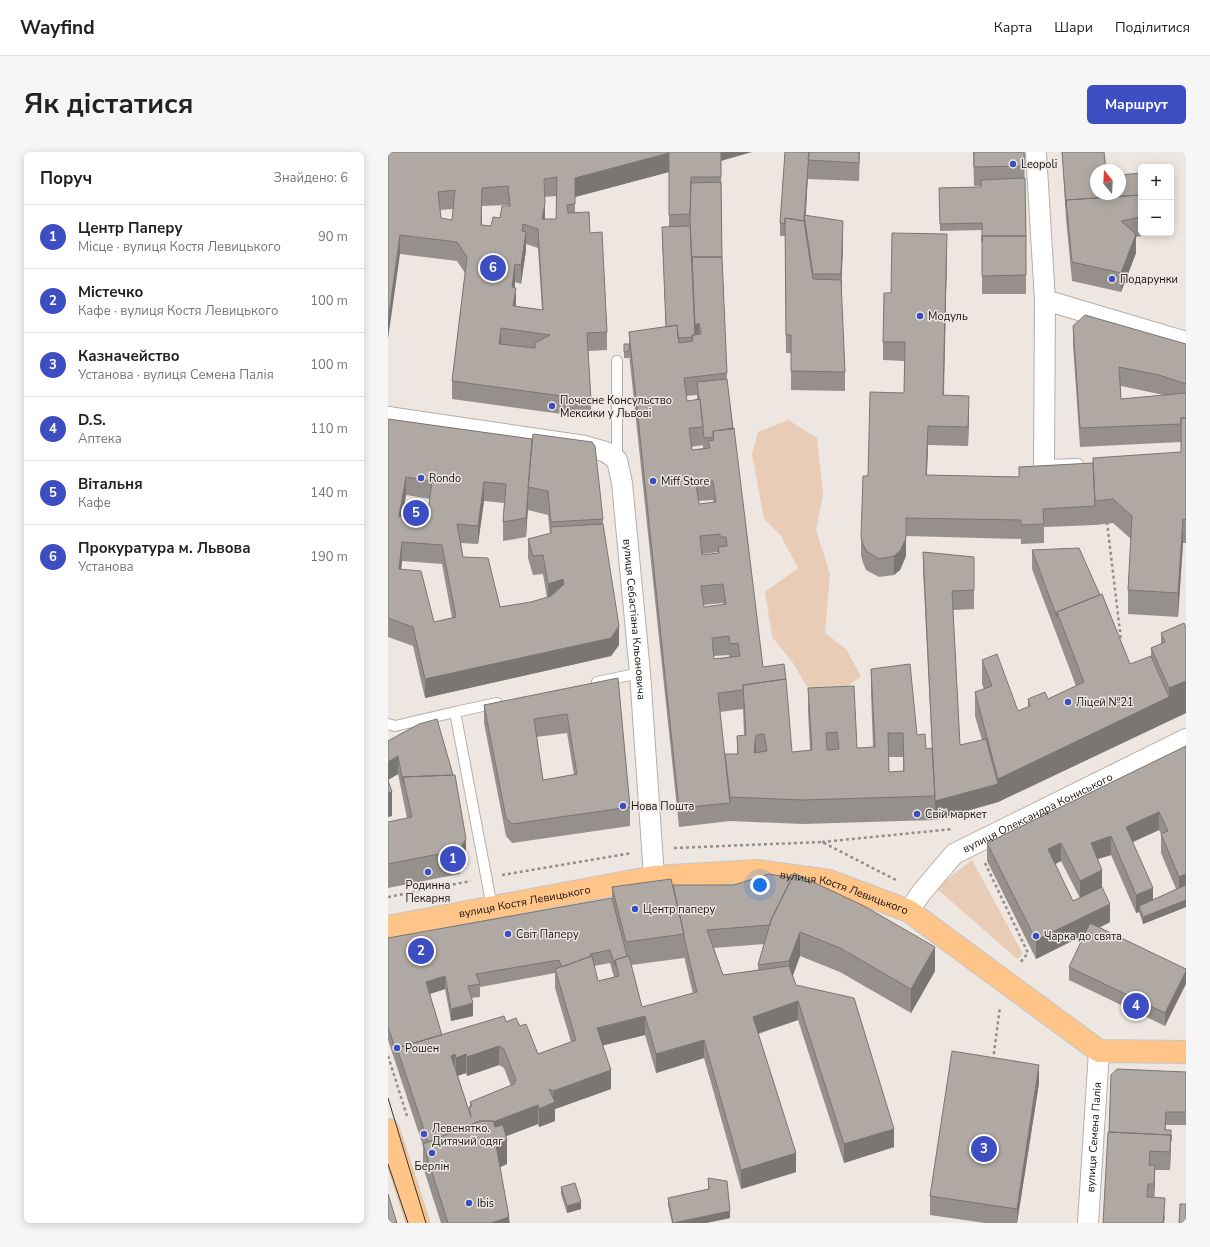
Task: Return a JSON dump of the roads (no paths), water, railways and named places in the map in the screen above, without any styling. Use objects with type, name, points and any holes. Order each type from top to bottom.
[{"type":"main road","name":"вулиця Костя Левицького","points":[[388,927],[654,877],[758,871],[828,881],[908,911],[1099,1051]]},
{"type":"main road","points":[[1099,1051],[1186,1052]]},
{"type":"main road","points":[[388,1130],[418,1223]]},
{"type":"street","points":[[1036,152],[1045,300],[1044,465]]},
{"type":"street","points":[[1045,300],[1186,342]]},
{"type":"street","points":[[388,417],[584,446],[606,452],[617,460]]},
{"type":"street","name":"вулиця Себастіана Кльоновича","points":[[617,460],[622,482],[640,672],[654,877]]},
{"type":"street","name":"вулиця Олександра Кониського","points":[[908,911],[954,854],[1186,739]]},
{"type":"street","name":"вулиця Семена Палія","points":[[1088,1223],[1099,1051]]},
{"type":"lane","name":"вулиця Себастіана Кльоновича","points":[[617,361],[617,460]]},
{"type":"lane","points":[[1044,465],[1085,464]]},
{"type":"lane","points":[[583,685],[640,672]]},
{"type":"lane","points":[[388,724],[395,726],[508,701]]},
{"type":"lane","points":[[455,712],[492,907]]},
{"type":"tram line","points":[[388,1098],[426,1223]]},
{"type":"tram line","points":[[388,1164],[408,1223]]},
{"type":"place","name":"Leopoli","points":[[1013,164]]},
{"type":"place","name":"Прокуратура м. Львова","points":[[493,268]]},
{"type":"place","name":"Подарунки","points":[[1112,279]]},
{"type":"place","name":"Модуль","points":[[920,316]]},
{"type":"place","name":"Почесне Консульство Мексики у Львові","points":[[552,406]]},
{"type":"place","name":"Rondo","points":[[421,478]]},
{"type":"place","name":"Miff Store","points":[[653,481]]},
{"type":"place","name":"Вітальня","points":[[416,513]]},
{"type":"place","name":"Ліцей №21","points":[[1068,702]]},
{"type":"place","name":"Нова Пошта","points":[[623,806]]},
{"type":"place","name":"Свiй маркет","points":[[917,814]]},
{"type":"place","name":"Центр Паперу","points":[[453,859]]},
{"type":"place","name":"Родинна Пекарня","points":[[428,872]]},
{"type":"place","name":"Центр паперу","points":[[635,909]]},
{"type":"place","name":"Світ Паперу","points":[[508,934]]},
{"type":"place","name":"Чарка до свята","points":[[1036,936]]},
{"type":"place","name":"Мiстечко","points":[[421,951]]},
{"type":"place","name":"D.S.","points":[[1136,1006]]},
{"type":"place","name":"Рошен","points":[[397,1048]]},
{"type":"place","name":"Левенятко. Дитячий одяг","points":[[424,1134]]},
{"type":"place","name":"Казначейство","points":[[984,1149]]},
{"type":"place","name":"Берлін","points":[[432,1153]]},
{"type":"place","name":"Ibis","points":[[469,1203]]}]
